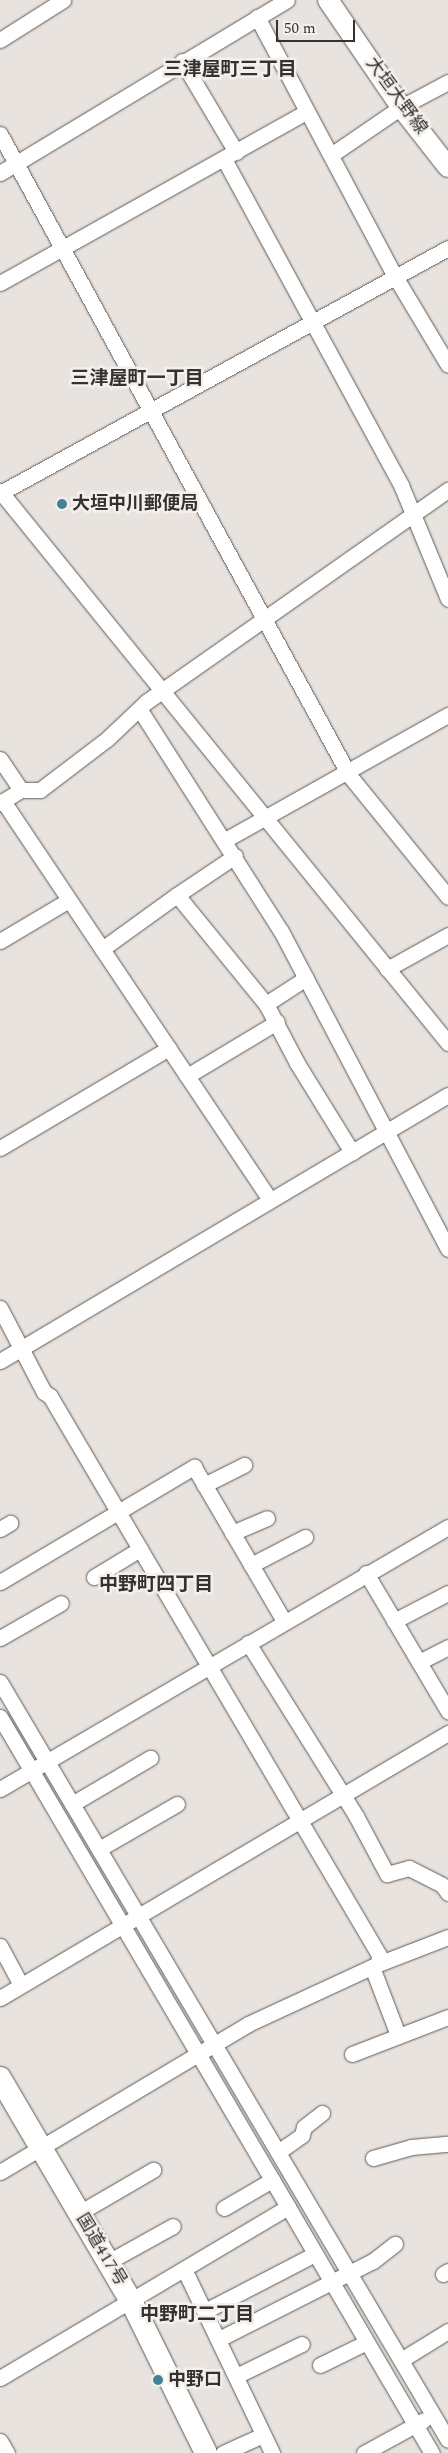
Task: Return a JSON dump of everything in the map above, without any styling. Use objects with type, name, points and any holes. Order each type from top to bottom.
[{"type":"highway","name":"国道417号","points":[[0,2078],[132,2301],[206,2453]]},
{"type":"main road","name":"大垣大野線","points":[[328,0],[401,107],[448,167]]},
{"type":"street","points":[[0,40],[63,0]]},
{"type":"street","points":[[0,173],[17,165],[182,61],[287,0]]},
{"type":"street","points":[[257,17],[396,278],[448,365]]},
{"type":"street","points":[[182,61],[312,324],[415,512],[448,599]]},
{"type":"street","points":[[331,155],[401,107],[448,82]]},
{"type":"street","points":[[0,283],[306,112]]},
{"type":"street","points":[[0,134],[64,248],[348,771],[448,897]]},
{"type":"street","points":[[448,248],[152,412],[0,492],[448,1043]]},
{"type":"street","points":[[270,1200],[1,802],[21,790],[40,790],[162,691],[266,620],[448,490]]},
{"type":"street","points":[[140,710],[235,856],[306,978],[448,1249]]},
{"type":"street","points":[[225,840],[448,715]]},
{"type":"street","points":[[0,760],[21,790]]},
{"type":"street","points":[[102,949],[235,856]]},
{"type":"street","points":[[177,895],[266,1004],[297,1063],[352,1152]]},
{"type":"street","points":[[0,940],[69,900]]},
{"type":"street","points":[[387,969],[448,935]]},
{"type":"street","points":[[266,1004],[306,978]]},
{"type":"street","points":[[187,1076],[277,1022]]},
{"type":"street","points":[[0,1148],[169,1048]]},
{"type":"street","points":[[0,1360],[448,1095]]},
{"type":"street","points":[[0,1308],[20,1348],[379,1955],[375,1965],[398,2035]]},
{"type":"street","points":[[204,1485],[244,1465]]},
{"type":"street","points":[[0,1582],[194,1467],[284,1621]]},
{"type":"street","points":[[232,1532],[267,1518]]},
{"type":"street","points":[[0,1790],[284,1621],[448,1527]]},
{"type":"street","points":[[251,1565],[304,1537]]},
{"type":"street","points":[[94,1577],[140,1549]]},
{"type":"street","points":[[366,1573],[448,1711]]},
{"type":"street","points":[[394,1621],[448,1593]]},
{"type":"street","points":[[0,1638],[60,1603]]},
{"type":"street","points":[[248,1643],[388,1874],[408,1868],[442,1884],[448,1893]]},
{"type":"street","points":[[419,1662],[448,1647]]},
{"type":"street","points":[[0,1682],[39,1766],[130,1920],[206,2048],[278,2152],[340,2278],[368,2342],[424,2419],[448,2440]]},
{"type":"street","points":[[2,1723],[72,1804],[99,1849],[130,1920]]},
{"type":"street","points":[[0,1998],[448,1733]]},
{"type":"street","points":[[72,1804],[150,1758]]},
{"type":"street","points":[[99,1849],[177,1804]]},
{"type":"street","points":[[0,2172],[206,2048],[375,1965],[448,1937]]},
{"type":"street","points":[[0,1946],[21,1985]]},
{"type":"street","points":[[352,2054],[448,2016]]},
{"type":"street","points":[[206,2048],[272,2180],[315,2254],[340,2278],[401,2360],[424,2419],[432,2453]]},
{"type":"street","points":[[278,2152],[302,2135],[304,2127],[322,2113]]},
{"type":"street","points":[[373,2158],[411,2147],[448,2144]]},
{"type":"street","points":[[79,2214],[153,2170]]},
{"type":"street","points":[[224,2208],[272,2180]]},
{"type":"street","points":[[0,2378],[288,2207]]},
{"type":"street","points":[[108,2262],[173,2226]]},
{"type":"street","points":[[218,2339],[340,2278],[372,2268],[395,2244]]},
{"type":"street","points":[[205,2311],[315,2254]]},
{"type":"street","points":[[184,2268],[272,2453]]},
{"type":"street","points":[[401,2360],[448,2331]]},
{"type":"street","points":[[320,2365],[368,2342]]},
{"type":"street","points":[[236,2376],[302,2344]]},
{"type":"street","points":[[364,2453],[424,2419]]},
{"type":"street","points":[[223,2453],[263,2435]]},
{"type":"street","points":[[0,2441],[7,2453]]},
{"type":"place","name":"大垣中川郵便局","points":[[62,504]]},
{"type":"place","name":"中野口","points":[[158,2380]]},
{"type":"district","name":"三津屋町三丁目","points":[[230,70]]},
{"type":"district","name":"三津屋町一丁目","points":[[137,379]]},
{"type":"district","name":"中野町四丁目","points":[[156,1585]]},
{"type":"district","name":"中野町二丁目","points":[[197,2315]]}]
